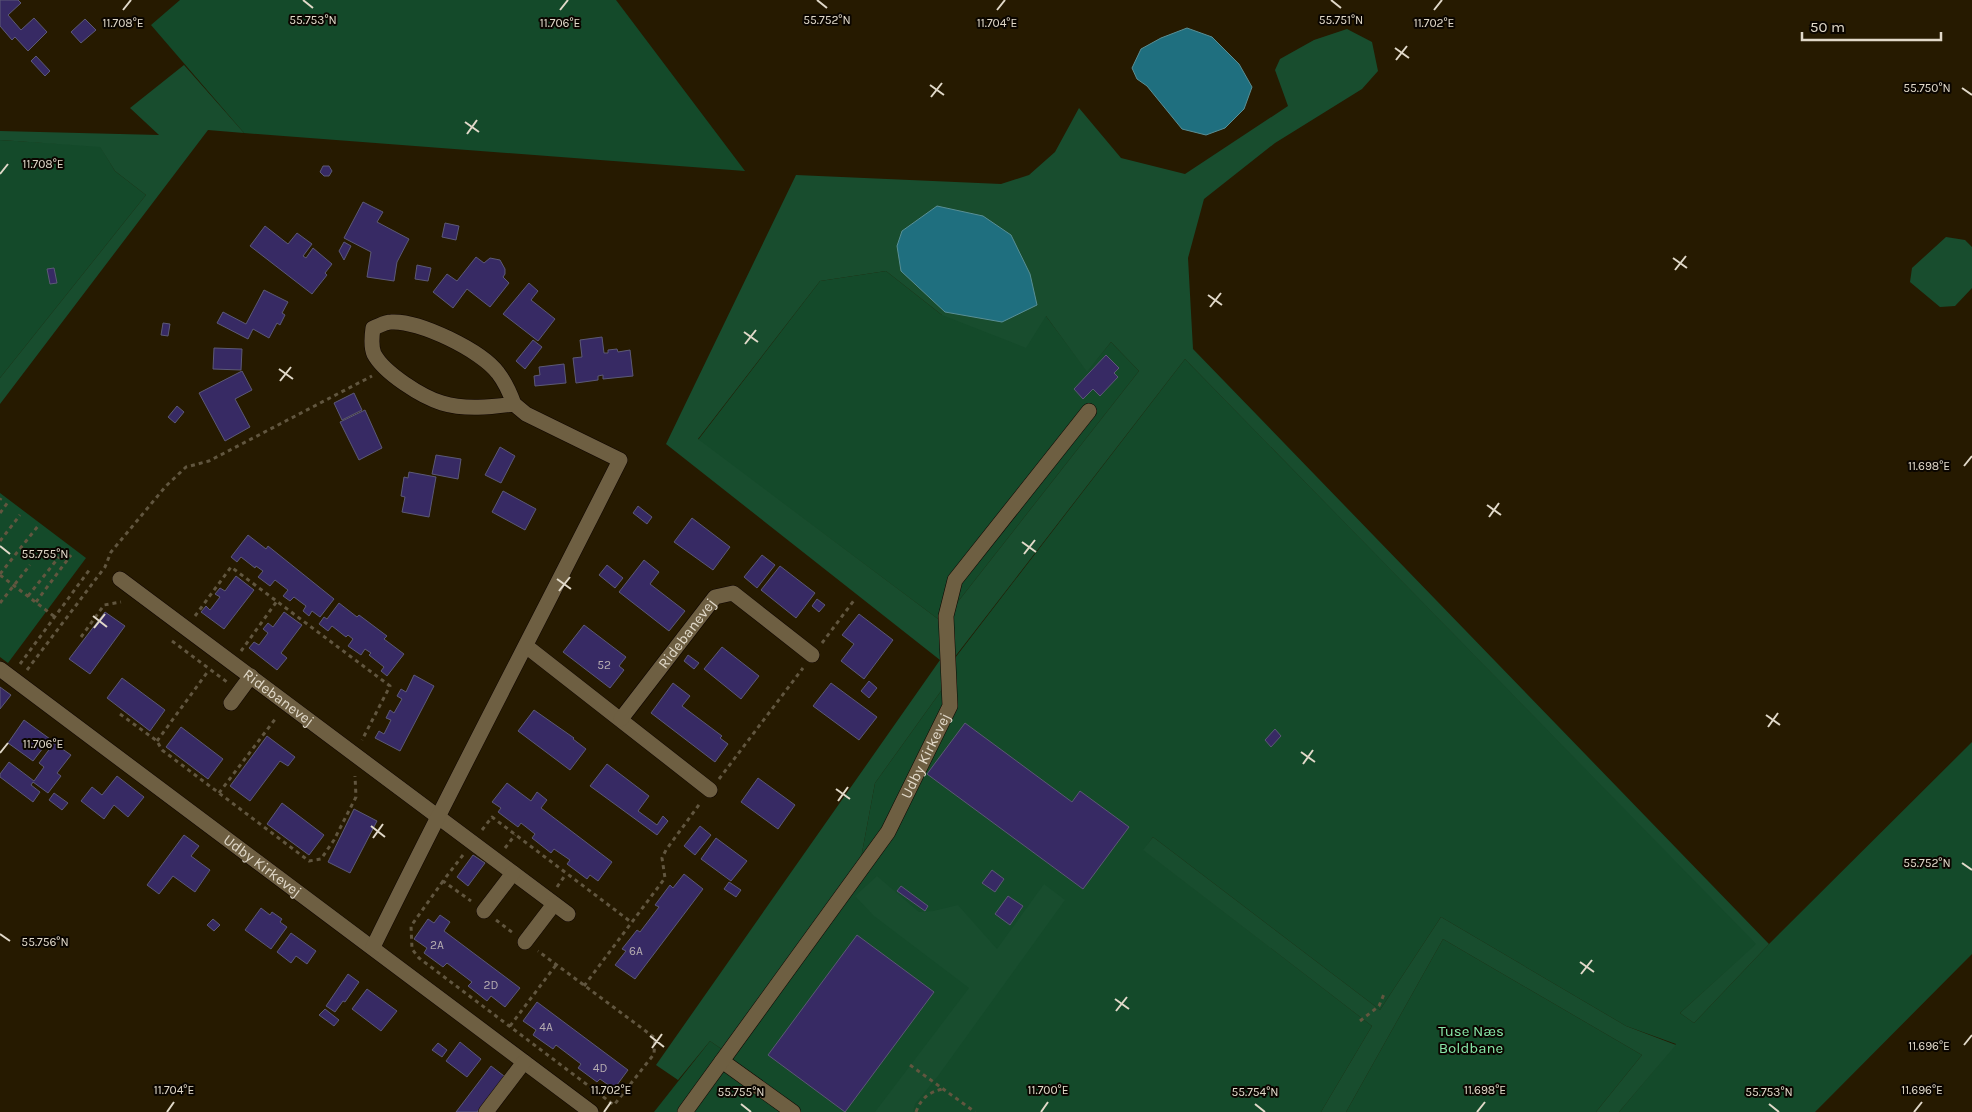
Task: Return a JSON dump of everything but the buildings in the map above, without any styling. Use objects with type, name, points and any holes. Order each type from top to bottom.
[{"type":"street","points":[[373,948],[437,815],[526,646],[620,460],[526,414],[514,404],[508,388],[497,371],[449,338],[429,329],[405,323],[390,322],[373,328],[374,353],[386,368],[413,389],[442,403],[484,408],[514,404]]},
{"type":"street","name":"Udby Kirkevej","points":[[685,1112],[888,832],[950,706],[946,616],[955,580],[1089,411]]},
{"type":"street","name":"Ridebanevej","points":[[120,579],[568,914]]},
{"type":"street","name":"Ridebanevej","points":[[620,719],[715,597],[733,593],[812,655]]},
{"type":"street","points":[[526,646],[710,790]]},
{"type":"street","name":"Udby Kirkevej","points":[[10,676],[591,1112]]},
{"type":"street","points":[[235,697],[251,676]]},
{"type":"street","points":[[484,911],[513,873]]},
{"type":"street","points":[[525,942],[554,904]]},
{"type":"street","points":[[722,1061],[792,1112]]},
{"type":"street","points":[[486,1112],[524,1062]]},
{"type":"path","points":[[10,676],[106,567],[111,552],[166,486],[186,467],[209,461],[386,368]]},
{"type":"path","points":[[0,513],[8,502]]},
{"type":"path","points":[[0,541],[20,515]]},
{"type":"path","points":[[38,526],[0,574],[55,617]]},
{"type":"path","points":[[36,602],[71,555]]},
{"type":"path","points":[[28,596],[58,558]]},
{"type":"path","points":[[0,603],[30,565]]},
{"type":"path","points":[[187,628],[231,566],[390,686],[354,754]]},
{"type":"path","points":[[10,676],[90,569]]},
{"type":"path","points":[[81,637],[104,605],[120,601],[127,607]]},
{"type":"path","points":[[233,662],[277,601]]},
{"type":"path","points":[[164,635],[209,670],[235,697]]},
{"type":"path","points":[[156,741],[209,670]]},
{"type":"path","points":[[219,794],[276,718],[269,713]]},
{"type":"path","points":[[120,714],[156,741],[162,750],[309,861],[321,859],[334,840],[356,797],[355,777],[347,771]]},
{"type":"path","points":[[443,881],[411,926],[412,949],[419,958],[614,1105],[654,1054],[655,1038]]},
{"type":"path","points":[[510,1026],[556,965]]},
{"type":"path","points":[[1360,1022],[1379,1006],[1384,994]]},
{"type":"path","points":[[910,1064],[975,1112]]},
{"type":"path","points":[[916,1112],[921,1100],[932,1092],[943,1089]]},
{"type":"green space","points":[[180,0],[616,0],[745,171],[244,133],[151,25]]},
{"type":"green space","points":[[1347,29],[1372,42],[1378,71],[1362,89],[1275,143],[1204,199],[1188,258],[1193,349],[1769,944],[1694,1023],[1680,1013],[1756,944],[1185,359],[954,658],[940,660],[666,444],[796,175],[1001,184],[1029,175],[1055,152],[1079,108],[1121,158],[1185,174],[1288,106],[1275,70],[1280,59],[1314,40]],"holes":[[[886,271],[942,315],[1026,348],[1046,316],[1087,372],[1111,342],[1139,371],[942,622],[698,439],[820,281]]]},
{"type":"green space","points":[[184,65],[244,133],[208,130],[0,404],[0,378],[146,195],[115,171],[100,147],[0,140],[0,131],[159,135],[130,108]]},
{"type":"green space","points":[[0,140],[100,146],[115,171],[146,195],[0,378]]},
{"type":"green space","points":[[1946,237],[1965,240],[1972,247],[1972,288],[1955,306],[1940,307],[1910,282],[1912,268]]},
{"type":"green space","points":[[886,271],[942,315],[1046,316],[1087,371],[1111,342],[1139,371],[942,622],[698,440],[820,281]]},
{"type":"green space","points":[[1185,359],[1757,944],[1680,1013],[1694,1023],[1769,944],[1972,742],[1972,954],[1815,1112],[1619,1112],[1676,1044],[1626,1026],[1441,917],[1380,1010],[1153,837],[1144,850],[1372,1026],[1321,1112],[654,1112],[710,1041],[723,1050],[861,858],[875,783],[946,684],[940,660],[955,658]]},
{"type":"green space","points":[[0,493],[86,558],[8,663],[0,657]]},
{"type":"green space","points":[[940,660],[946,684],[875,783],[861,858],[723,1050],[710,1041],[678,1080],[656,1065]]},
{"type":"green space","points":[[1153,837],[1380,1010],[1441,917],[1626,1026],[1676,1045],[1619,1112],[1596,1112],[1642,1055],[1443,939],[1346,1112],[1321,1112],[1372,1026],[1143,850]]},
{"type":"green space","points":[[877,876],[919,912],[958,905],[997,949],[1044,884],[1065,900],[938,1076],[915,1104],[913,1112],[875,1112],[969,988],[874,916],[855,896]]},
{"type":"green space","name":"Tuse Næs Boldbane","points":[[1443,939],[1642,1055],[1596,1112],[1346,1112]]},
{"type":"water","points":[[1187,28],[1212,37],[1239,64],[1252,87],[1244,109],[1225,128],[1206,135],[1182,129],[1147,86],[1137,79],[1132,68],[1141,49],[1161,38]]},
{"type":"water","points":[[937,206],[983,216],[1011,235],[1030,274],[1037,305],[1002,322],[945,312],[901,271],[897,246],[902,231]]}]
